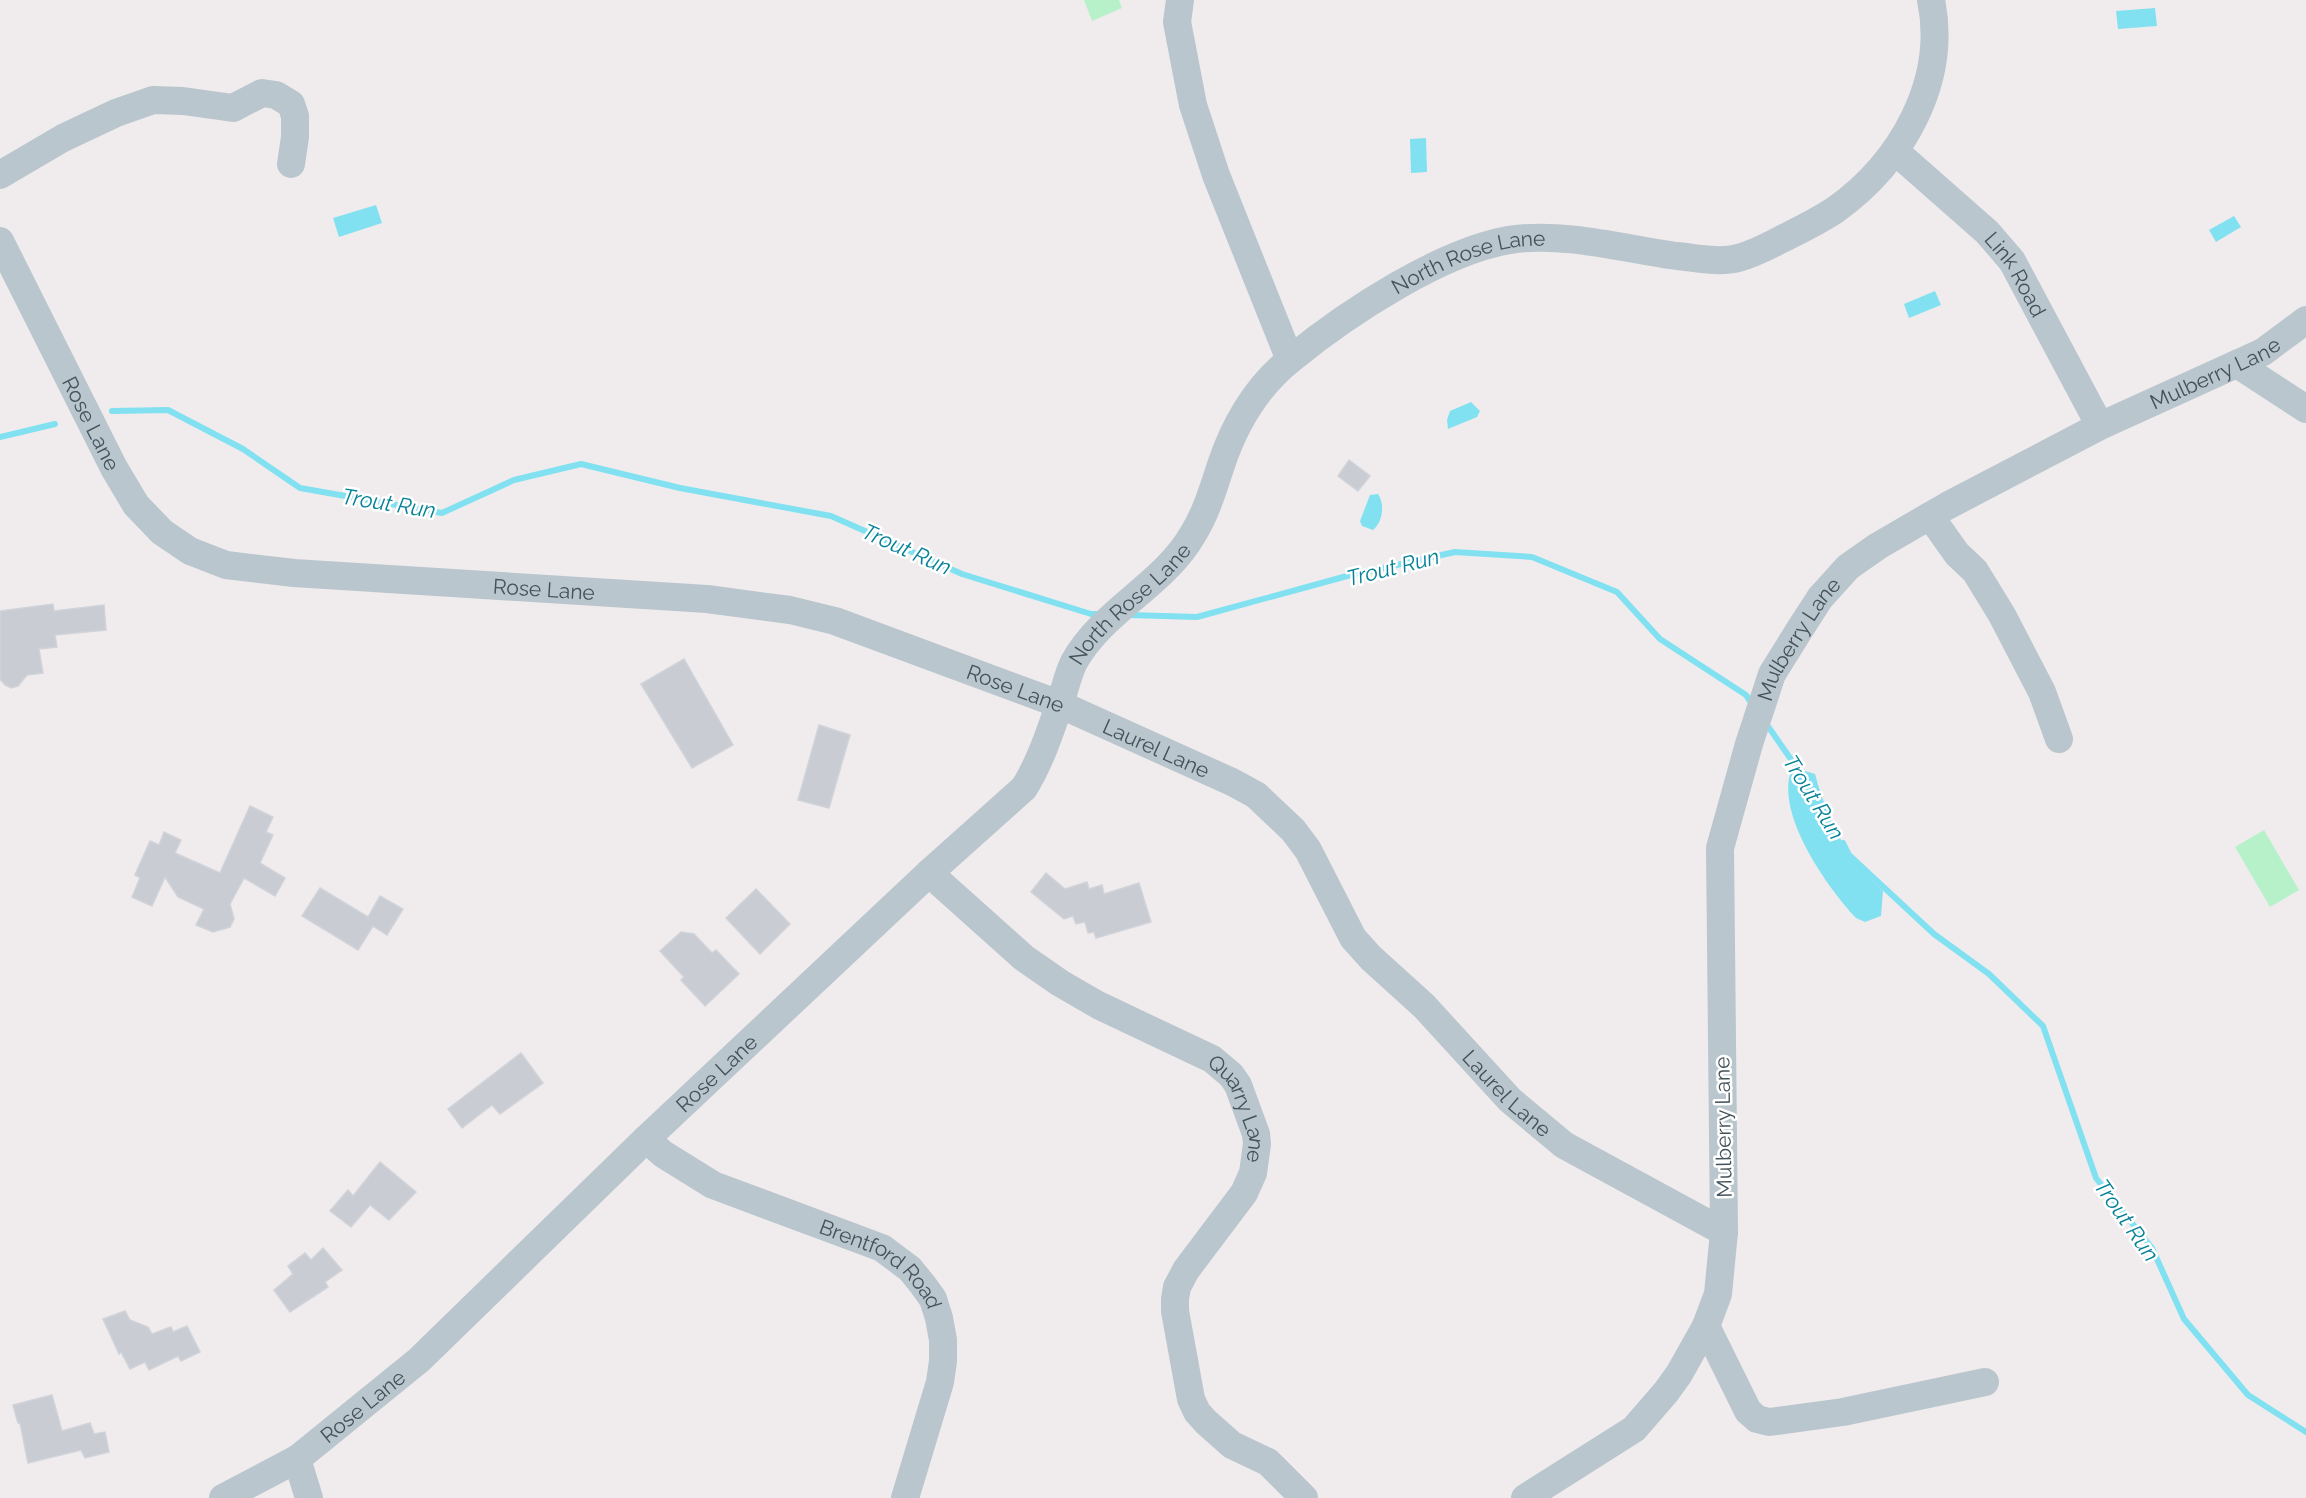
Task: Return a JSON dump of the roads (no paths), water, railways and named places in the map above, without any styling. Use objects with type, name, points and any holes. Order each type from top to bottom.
[{"type":"street","points":[[1180,0],[1177,22],[1193,105],[1216,175],[1290,360]]},
{"type":"street","name":"North Rose Lane","points":[[1059,704],[1073,664],[1087,644],[1108,621],[1175,560],[1190,539],[1210,502],[1237,424],[1258,390],[1290,360],[1343,321],[1392,290],[1451,258],[1490,244],[1516,239],[1556,238],[1711,260],[1738,258],[1774,243],[1833,211],[1876,174],[1894,151],[1920,107],[1932,66],[1935,43],[1931,0]]},
{"type":"street","points":[[0,175],[63,138],[116,113],[153,100],[183,100],[233,108],[262,93],[276,95],[291,104],[295,116],[291,164]]},
{"type":"street","name":"Link Road","points":[[1894,151],[1987,232],[2012,261],[2100,426]]},
{"type":"street","name":"Rose Lane","points":[[0,241],[114,468],[136,505],[162,532],[190,551],[226,564],[294,573],[707,599],[790,610],[835,621],[1059,704],[1035,771],[1024,788],[929,873],[646,1139],[419,1360],[297,1459],[223,1498]]},
{"type":"street","name":"Mulberry Lane","points":[[1724,1232],[1720,848],[1772,674],[1820,598],[1848,567],[1878,546],[1930,516],[2100,426],[2263,352],[2306,320]]},
{"type":"street","points":[[2237,364],[2306,409]]},
{"type":"street","points":[[1930,516],[1957,554],[1975,571],[2002,615],[2042,692],[2059,739]]},
{"type":"street","name":"Laurel Lane","points":[[1059,704],[1256,795],[1293,830],[1308,850],[1353,938],[1371,958],[1424,1006],[1510,1100],[1564,1144],[1724,1232]]},
{"type":"street","name":"Quarry Lane","points":[[929,873],[1024,958],[1060,983],[1098,1005],[1212,1059],[1226,1070],[1238,1085],[1256,1134],[1253,1173],[1244,1193],[1186,1270],[1177,1287],[1175,1311],[1191,1399],[1197,1412],[1232,1445],[1268,1462],[1304,1498]]},
{"type":"street","name":"Brentford Road","points":[[646,1139],[663,1154],[713,1185],[882,1248],[910,1269],[928,1292],[933,1299],[939,1318],[943,1340],[943,1361],[940,1382],[905,1498]]},
{"type":"street","points":[[1525,1498],[1634,1429],[1679,1374],[1706,1326],[1718,1294],[1724,1232]]},
{"type":"street","points":[[1706,1326],[1748,1411],[1756,1419],[1769,1422],[1843,1412],[1985,1382]]},
{"type":"street","points":[[297,1459],[309,1498]]},
{"type":"water","points":[[2155,8],[2157,26],[2118,29],[2116,11]]},
{"type":"water","points":[[1426,138],[1427,172],[1411,173],[1410,139]]},
{"type":"water","points":[[376,205],[382,223],[339,237],[333,218]]},
{"type":"water","points":[[2234,216],[2241,227],[2216,242],[2209,230]]},
{"type":"water","points":[[1935,291],[1941,305],[1909,318],[1904,304]]},
{"type":"water","points":[[1471,402],[1480,411],[1477,417],[1448,429],[1447,420],[1450,411]]},
{"type":"water","points":[[1378,494],[1382,503],[1382,513],[1373,530],[1362,526],[1360,521],[1370,495]]},
{"type":"water","points":[[1802,770],[1815,774],[1822,797],[1843,844],[1860,867],[1883,891],[1881,916],[1865,922],[1856,918],[1832,889],[1808,851],[1791,811],[1788,792],[1790,774]]},
{"type":"waterway","name":"Trout Run","points":[[112,411],[168,410],[243,449],[300,488],[442,513],[514,480],[581,464],[680,488],[831,516],[962,574],[1091,614],[1101,614]]},
{"type":"waterway","name":"Trout Run","points":[[0,437],[55,424]]},
{"type":"waterway","name":"Trout Run","points":[[1129,615],[1197,617],[1347,576],[1455,552],[1532,557],[1617,592],[1660,639],[1746,695],[1752,704]]},
{"type":"waterway","name":"Trout Run","points":[[1765,722],[1804,778]]},
{"type":"waterway","name":"Trout Run","points":[[1843,843],[1849,855],[1934,934],[1989,974],[2043,1026],[2096,1178],[2152,1248],[2184,1319],[2248,1395],[2306,1432]]}]
